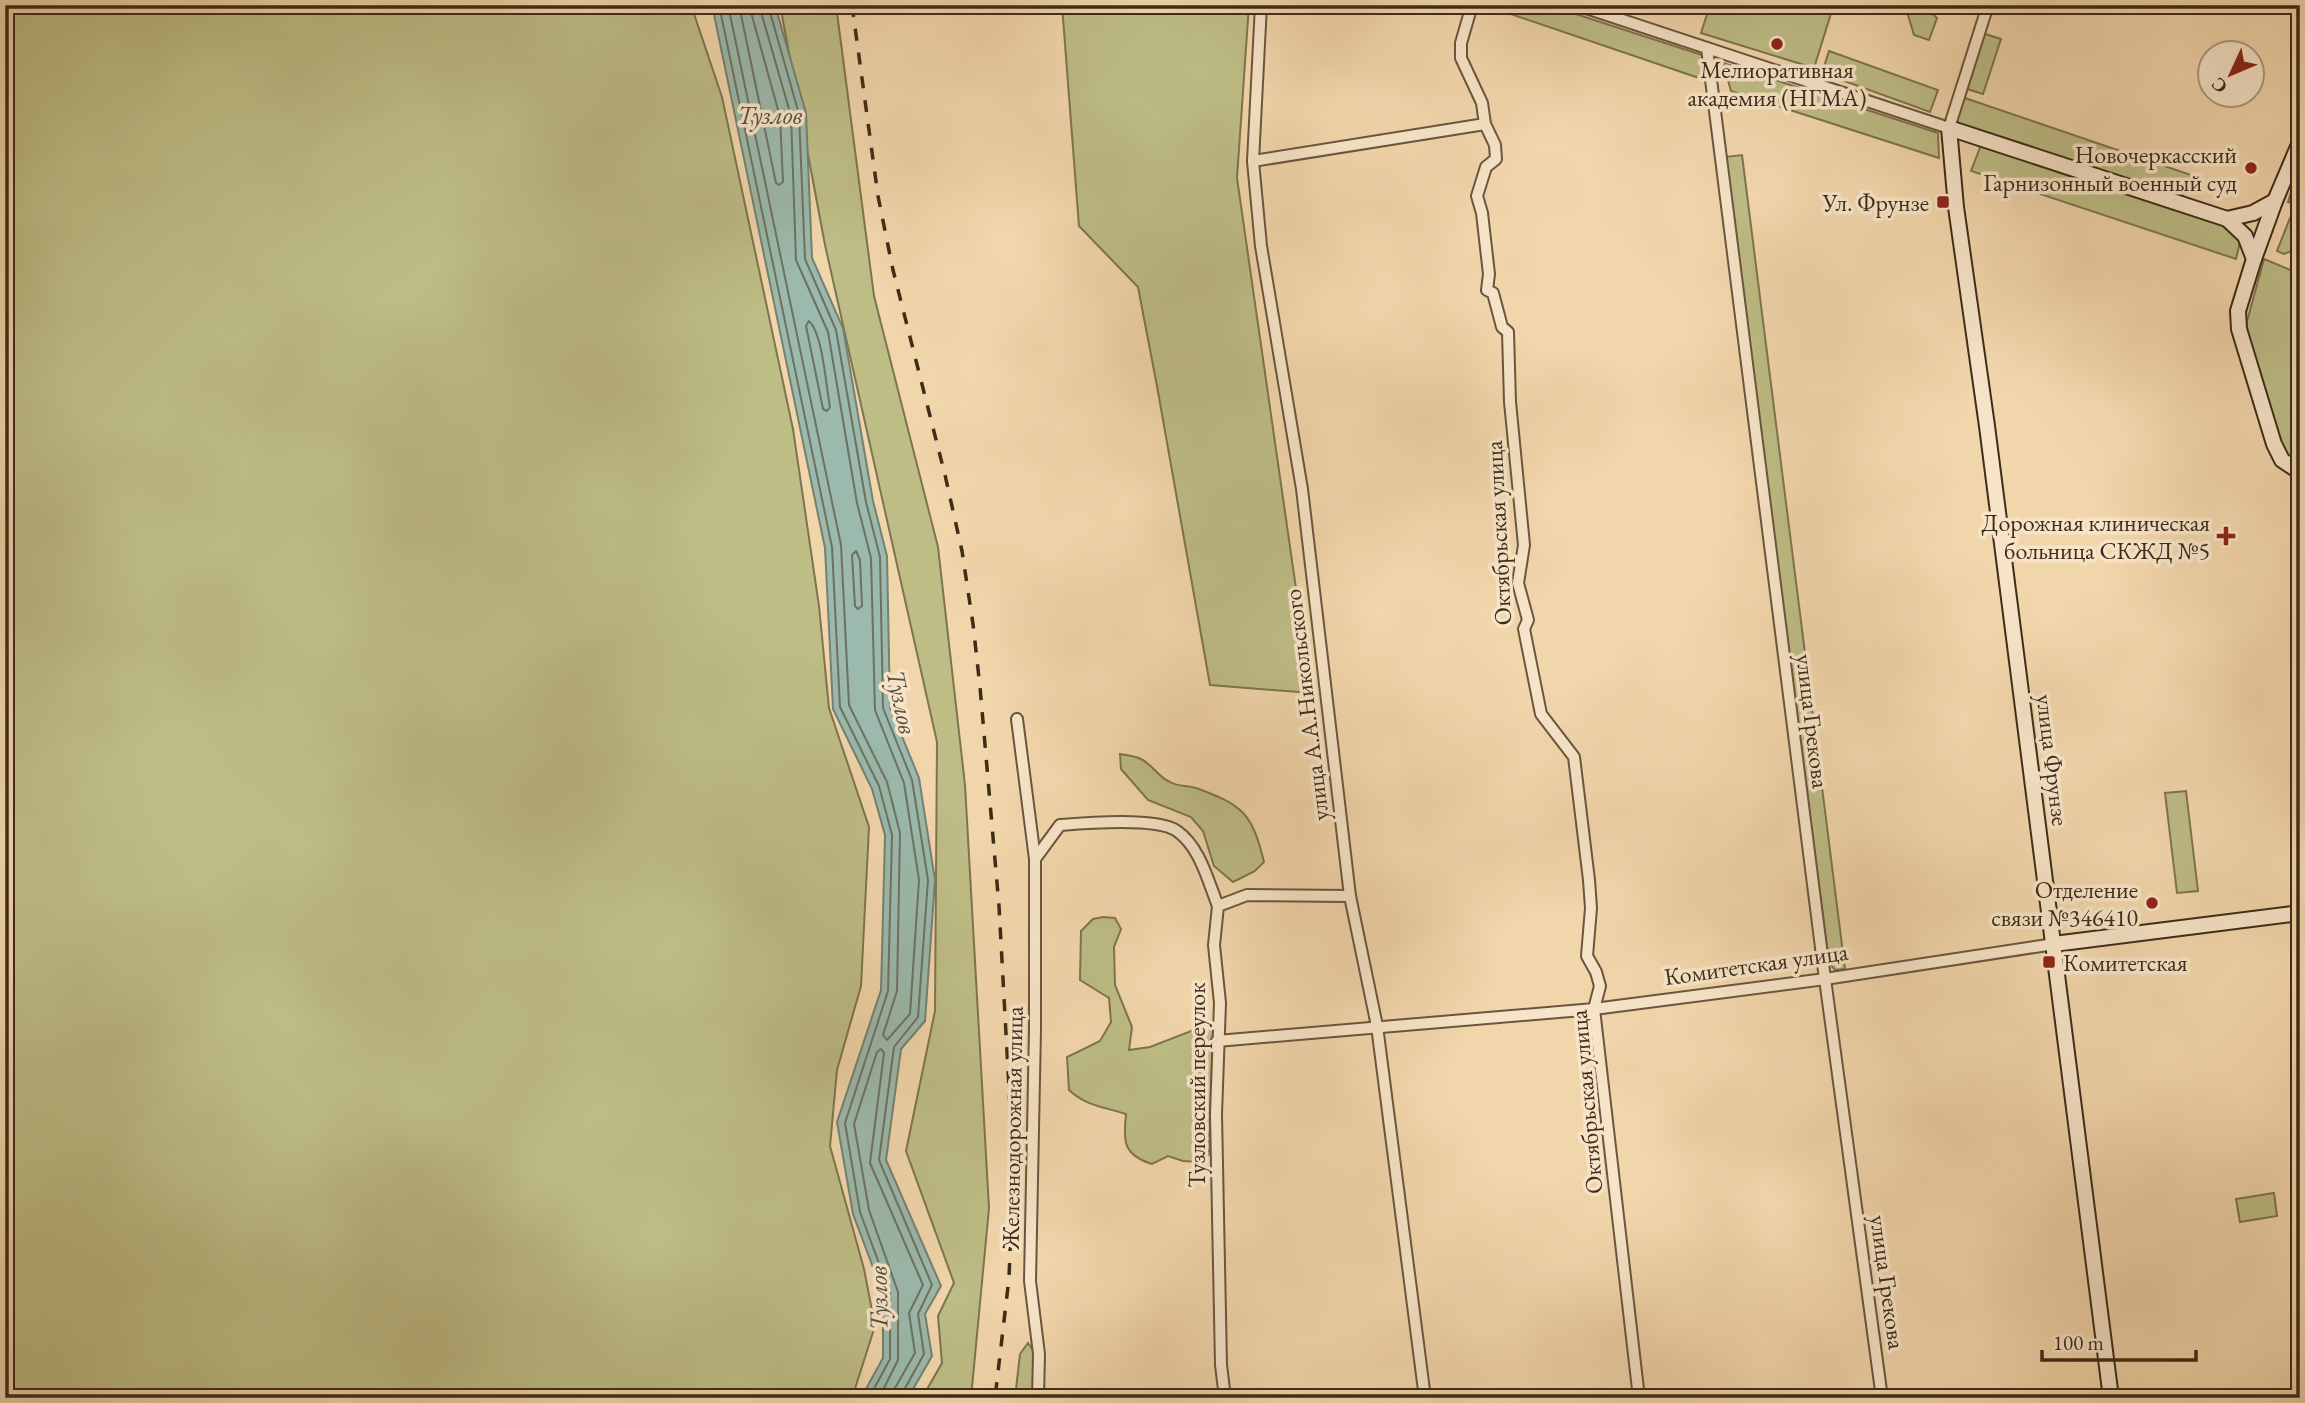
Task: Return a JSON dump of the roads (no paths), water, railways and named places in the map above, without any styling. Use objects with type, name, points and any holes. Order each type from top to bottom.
[{"type":"street","name":"улица А.А.Никольского","points":[[1261,5],[1253,161],[1261,246],[1302,489],[1350,896],[1377,1026],[1424,1398]]},
{"type":"street","name":"Октябрьская улица","points":[[1472,5],[1461,43],[1461,58],[1482,103],[1485,124],[1495,145],[1496,159],[1486,167],[1476,196],[1482,213],[1489,274],[1487,290],[1493,293],[1502,327],[1508,332],[1510,402],[1524,545],[1518,583],[1528,620],[1524,629],[1541,714],[1574,757],[1591,908],[1587,956],[1600,986],[1594,1009],[1639,1398]]},
{"type":"street","points":[[1577,5],[2227,219],[2245,236],[2254,259]]},
{"type":"street","points":[[1949,128],[1988,5]]},
{"type":"street","name":"улица Грекова","points":[[1707,48],[1825,979],[1882,1398]]},
{"type":"street","points":[[1253,161],[1485,124]]},
{"type":"street","name":"улица Фрунзе","points":[[1949,128],[1956,207],[1987,426],[2111,1398]]},
{"type":"street","points":[[2300,142],[2275,201],[2238,311],[2239,328],[2274,444],[2282,460],[2300,472]]},
{"type":"street","points":[[2227,219],[2253,213],[2275,201]]},
{"type":"street","points":[[2300,240],[2300,250]]},
{"type":"street","name":"Железнодорожная улица","points":[[1017,719],[1035,859],[1030,1282],[1039,1354],[1038,1398]]},
{"type":"street","points":[[1035,859],[1060,824],[1163,824],[1177,831],[1189,843],[1199,858],[1218,906],[1247,895],[1350,896]]},
{"type":"street","name":"Тузловский переулок","points":[[1218,906],[1214,945],[1220,1003],[1216,1142],[1224,1398]]},
{"type":"street","name":"Комитетская улица","points":[[1217,1041],[1594,1009],[1825,979],[2054,944],[2300,913]]},
{"type":"water","name":"Тузлов","points":[[712,5],[775,5],[806,113],[812,258],[843,328],[873,501],[887,556],[890,707],[919,778],[935,880],[925,1021],[901,1049],[886,1160],[941,1286],[925,1314],[932,1356],[908,1398],[861,1398],[883,1358],[883,1294],[853,1214],[837,1122],[881,990],[885,835],[872,789],[833,709],[825,548]]},
{"type":"railway","points":[[852,5],[878,196],[893,270],[962,551],[980,687],[999,906],[1011,1125],[1009,1278],[995,1398]]},
{"type":"place","name":"Мелиоративная академия (НГМА)","points":[[1777,44]]},
{"type":"place","name":"Новочеркасский Гарнизонный военный суд","points":[[2251,168]]},
{"type":"place","name":"Ул. Фрунзе","points":[[1943,202]]},
{"type":"place","name":"Дорожная клиническая больница СКЖД №5","points":[[2226,536]]},
{"type":"place","name":"Отделение связи №346410","points":[[2152,903]]},
{"type":"place","name":"Комитетская","points":[[2049,962]]}]
